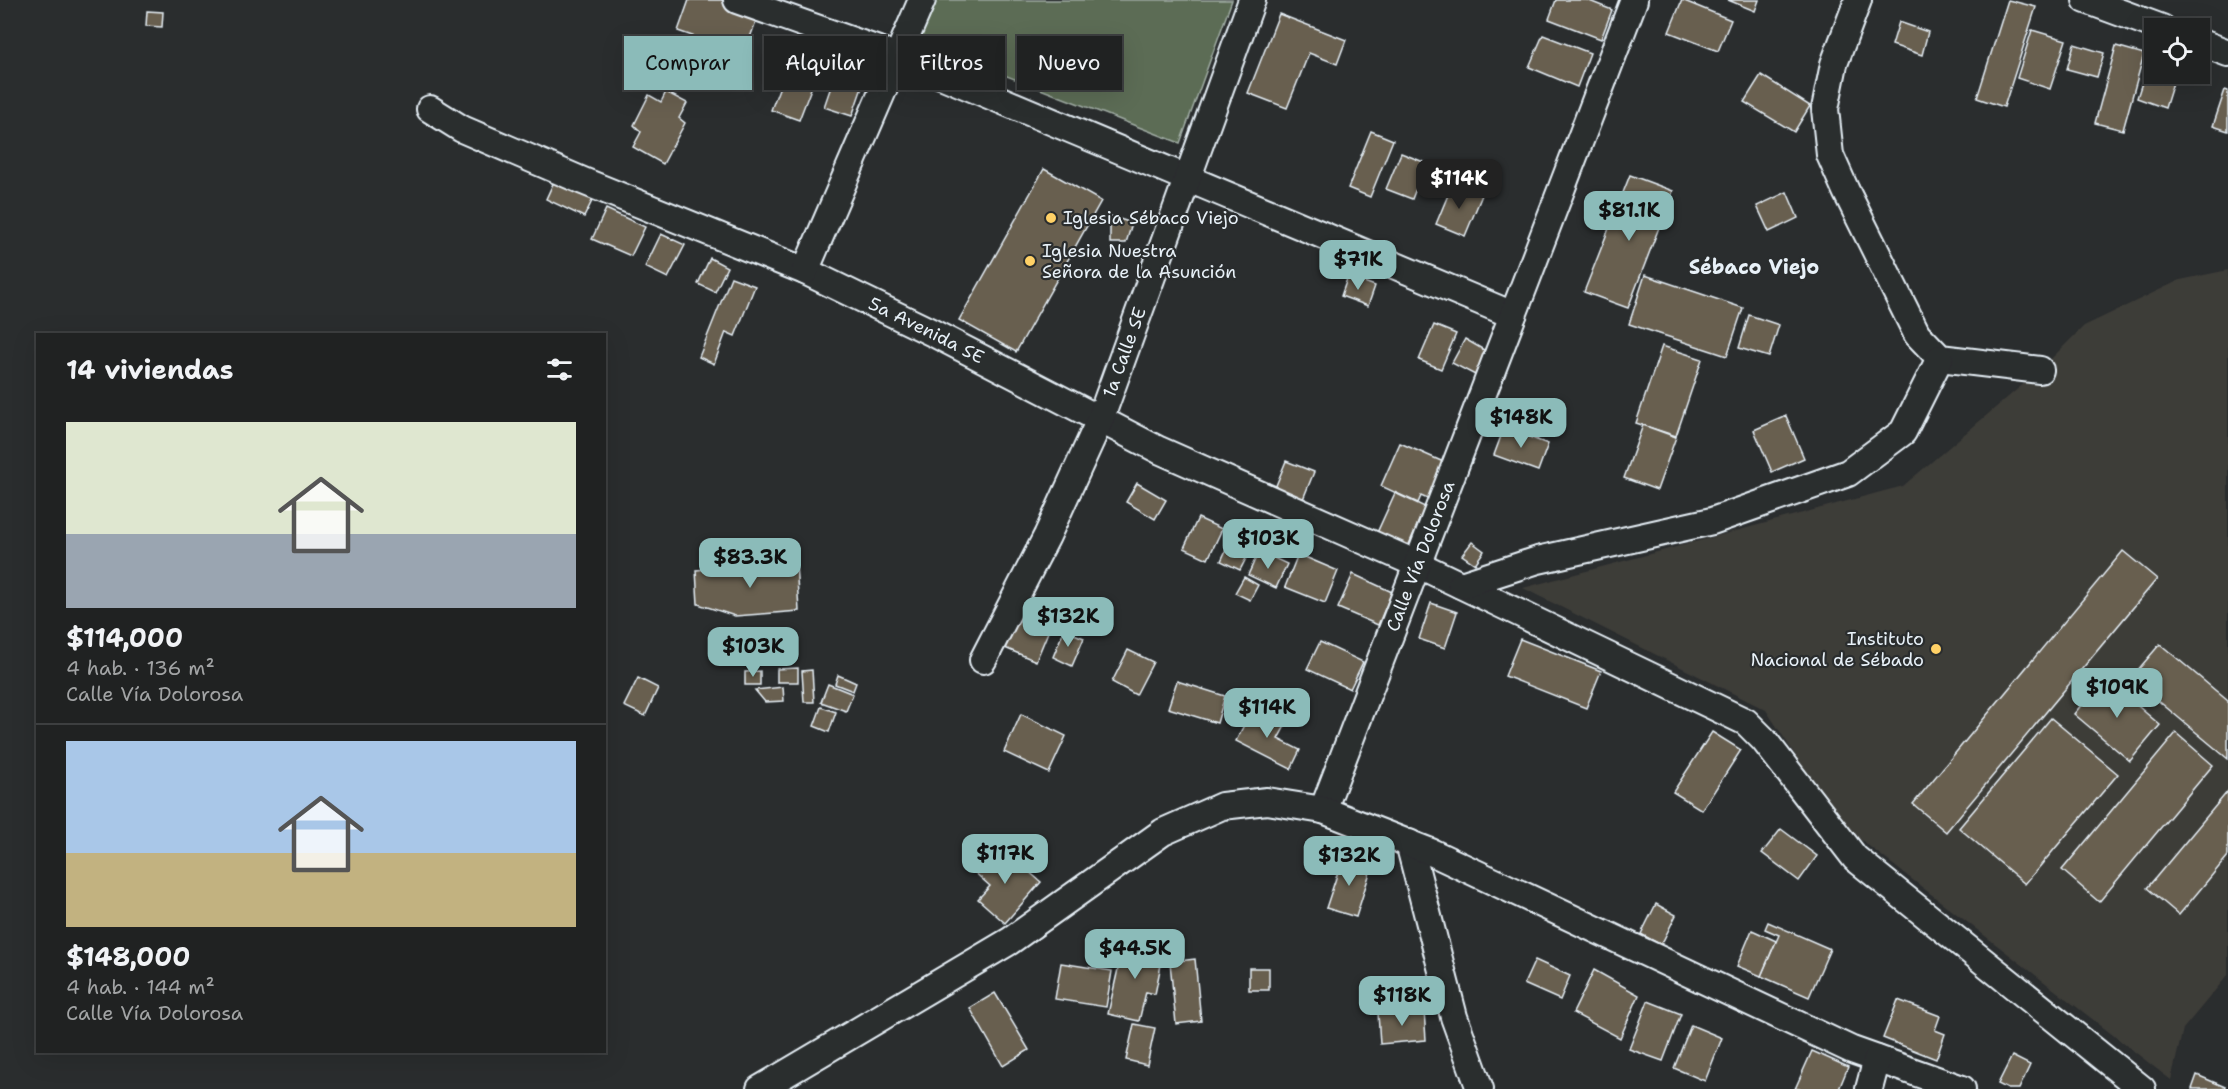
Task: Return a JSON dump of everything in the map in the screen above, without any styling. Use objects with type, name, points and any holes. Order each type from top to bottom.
[{"type":"street","points":[[737,0],[898,57],[805,271]]},
{"type":"street","points":[[907,36],[922,0]]},
{"type":"street","name":"1a Calle SE","points":[[982,660],[1047,536],[1100,420],[1252,0]]},
{"type":"street","name":"Calle Vía Dolorosa","points":[[1323,810],[1634,0]]},
{"type":"street","points":[[1858,0],[1834,64],[1825,109],[1830,155],[1917,334],[1940,357],[2040,370]]},
{"type":"street","points":[[2086,0],[2144,21]]},
{"type":"street","points":[[2210,46],[2228,53]]},
{"type":"street","points":[[977,90],[1513,315]]},
{"type":"street","name":"5a Avenida SE","points":[[430,109],[462,129],[805,271],[933,333],[1160,450],[1417,564],[1746,722],[1764,740],[1855,858],[2142,1089]]},
{"type":"street","points":[[1461,585],[1539,560],[1712,521],[1848,473],[1903,432],[1940,357]]},
{"type":"street","points":[[760,1089],[1010,941],[1163,832],[1222,806],[1267,801],[1323,810],[1431,852],[1852,1050],[1962,1089]]},
{"type":"street","points":[[1409,843],[1455,1017],[1480,1089]]},
{"type":"street","points":[[1869,1089],[1877,1059]]},
{"type":"shaded area","name":"Instituto Nacional de Sébado","points":[[2228,270],[2228,975],[2183,1029],[2171,1080],[1839,823],[1766,710],[1523,588],[1903,486],[2040,370],[2084,326],[2180,280]]},
{"type":"green space","points":[[936,0],[1232,0],[1180,143],[1043,90],[1122,90],[1122,36],[1017,36],[1017,80],[1005,75],[1005,36],[921,36]]},
{"type":"building","points":[[689,0],[721,0],[759,13],[751,36],[692,36],[678,31]]},
{"type":"building","points":[[1556,0],[1587,0],[1612,10],[1601,39],[1549,19]]},
{"type":"building","points":[[1682,0],[1731,20],[1718,51],[1669,32]]},
{"type":"building","points":[[1728,0],[1759,0],[1755,11]]},
{"type":"building","points":[[2008,0],[2036,7],[2004,107],[1977,98]]},
{"type":"building","points":[[147,11],[163,12],[162,27],[146,26]]},
{"type":"building","points":[[1279,14],[1346,40],[1337,64],[1309,53],[1287,108],[1248,93]]},
{"type":"building","points":[[1899,22],[1928,32],[1922,55],[1892,45]]},
{"type":"building","points":[[2032,30],[2066,40],[2050,89],[2017,78]]},
{"type":"building","points":[[1543,35],[1590,53],[1577,87],[1529,67]]},
{"type":"building","points":[[2074,44],[2104,53],[2097,77],[2067,69]]},
{"type":"building","points":[[2116,46],[2144,54],[2123,130],[2095,123]]},
{"type":"building","points":[[1761,75],[1810,106],[1794,132],[1744,102]]},
{"type":"building","points":[[2144,76],[2144,84],[2172,84],[2165,108],[2137,98]]},
{"type":"building","points":[[778,90],[810,90],[799,120],[771,110]]},
{"type":"building","points":[[830,90],[861,90],[852,116],[824,107]]},
{"type":"building","points":[[2225,90],[2228,91],[2228,131],[2213,126]]},
{"type":"building","points":[[666,92],[687,103],[679,118],[685,123],[663,164],[633,147],[641,132],[634,125],[649,95],[661,102]]},
{"type":"building","points":[[1371,131],[1393,140],[1370,197],[1348,188]]},
{"type":"building","points":[[1401,153],[1426,163],[1412,199],[1386,189]]},
{"type":"building","name":"Iglesia Nuestra Señora de la Asunción","points":[[1044,169],[1101,201],[1016,352],[959,320]]},
{"type":"building","points":[[557,175],[596,193],[584,217],[546,199]]},
{"type":"building","points":[[1630,175],[1673,191],[1628,308],[1584,292]]},
{"type":"building","points":[[1453,183],[1482,195],[1465,236],[1436,224]]},
{"type":"building","points":[[1787,192],[1798,218],[1769,232],[1757,206]]},
{"type":"building","points":[[606,209],[645,227],[631,256],[592,239]]},
{"type":"building","points":[[1110,216],[1132,223],[1126,243],[1110,243]]},
{"type":"building","points":[[661,234],[685,245],[668,278],[645,267]]},
{"type":"building","points":[[710,258],[727,267],[715,292],[698,284]]},
{"type":"building","points":[[1645,275],[1743,308],[1727,356],[1629,324]]},
{"type":"building","points":[[1348,276],[1375,286],[1368,306],[1341,296]]},
{"type":"building","points":[[731,277],[755,286],[735,336],[726,332],[714,364],[699,357]]},
{"type":"building","points":[[1749,315],[1779,325],[1769,357],[1739,348]]},
{"type":"building","points":[[1434,325],[1456,334],[1441,369],[1419,360]]},
{"type":"building","points":[[1465,339],[1491,354],[1479,377],[1452,363]]},
{"type":"building","points":[[1662,346],[1702,359],[1676,436],[1636,423]]},
{"type":"building","points":[[1532,398],[1554,411],[1537,440],[1515,426]]},
{"type":"building","points":[[1786,416],[1804,458],[1772,472],[1754,430]]},
{"type":"building","points":[[1643,425],[1676,437],[1657,490],[1624,478]]},
{"type":"building","points":[[1504,428],[1548,444],[1538,471],[1494,455]]},
{"type":"building","points":[[1400,443],[1448,464],[1432,501],[1421,496],[1418,503],[1381,486]]},
{"type":"building","points":[[1286,461],[1314,472],[1301,504],[1273,493]]},
{"type":"building","points":[[1137,483],[1166,500],[1155,519],[1126,502]]},
{"type":"building","points":[[1395,493],[1425,507],[1407,549],[1376,535]]},
{"type":"building","points":[[1198,518],[1222,529],[1208,559],[1184,548]]},
{"type":"building","points":[[1234,533],[1254,543],[1240,570],[1221,561]]},
{"type":"building","points":[[1472,542],[1484,551],[1475,564],[1462,555]]},
{"type":"building","points":[[1259,551],[1287,564],[1276,588],[1248,575]]},
{"type":"building","points":[[2123,551],[2157,579],[1946,832],[1913,804]]},
{"type":"building","points":[[1298,554],[1338,571],[1325,603],[1285,587]]},
{"type":"building","points":[[796,562],[799,611],[735,616],[698,604],[696,570]]},
{"type":"building","points":[[1353,574],[1392,592],[1378,625],[1338,608]]},
{"type":"building","points":[[1244,577],[1258,585],[1250,600],[1235,593]]},
{"type":"building","points":[[1077,599],[1093,605],[1086,622],[1070,615]]},
{"type":"building","points":[[1431,603],[1457,612],[1445,648],[1419,639]]},
{"type":"building","points":[[1022,607],[1053,620],[1036,661],[1005,648]]},
{"type":"building","points":[[1064,630],[1084,638],[1072,666],[1053,657]]},
{"type":"building","points":[[1520,639],[1601,671],[1586,708],[1505,676]]},
{"type":"building","points":[[1320,642],[1363,662],[1350,689],[1307,669]]},
{"type":"building","points":[[2160,644],[2228,701],[2228,759],[2131,678]]},
{"type":"building","points":[[1128,650],[1153,662],[1136,695],[1112,682]]},
{"type":"building","points":[[798,668],[798,682],[777,682],[777,669]]},
{"type":"building","points":[[812,670],[814,702],[804,702],[802,671]]},
{"type":"building","points":[[760,671],[760,685],[745,685],[745,672]]},
{"type":"building","points":[[838,675],[856,683],[853,691],[835,684]]},
{"type":"building","points":[[2104,677],[2160,725],[2130,761],[2074,714]]},
{"type":"building","points":[[638,678],[658,688],[645,716],[624,706]]},
{"type":"building","points":[[1177,681],[1225,696],[1217,723],[1168,708]]},
{"type":"building","points":[[828,684],[853,694],[846,711],[821,702]]},
{"type":"building","points":[[783,687],[784,701],[765,702],[755,690]]},
{"type":"building","points":[[821,707],[836,712],[829,732],[814,726]]},
{"type":"building","points":[[1252,709],[1285,726],[1278,739],[1300,750],[1291,769],[1236,741]]},
{"type":"building","points":[[1021,714],[1066,736],[1049,773],[1004,752]]},
{"type":"building","points":[[2051,718],[2118,774],[2025,884],[1959,828]]},
{"type":"building","points":[[1712,732],[1741,750],[1702,810],[1673,792]]},
{"type":"building","points":[[2176,733],[2213,765],[2099,902],[2062,870]]},
{"type":"building","points":[[2228,791],[2228,856],[2179,915],[2147,888]]},
{"type":"building","points":[[1781,829],[1817,856],[1799,881],[1762,853]]},
{"type":"building","points":[[1006,852],[1041,882],[1005,923],[978,899],[990,886],[971,869],[983,856],[993,866]]},
{"type":"building","points":[[1343,857],[1372,866],[1356,917],[1326,908]]},
{"type":"building","points":[[1656,904],[1676,915],[1661,945],[1641,934]]},
{"type":"building","points":[[1768,922],[1830,949],[1809,997],[1761,976],[1779,935],[1765,929]]},
{"type":"building","points":[[1752,930],[1776,941],[1761,976],[1737,966]]},
{"type":"building","points":[[1124,942],[1164,950],[1155,994],[1146,992],[1139,1021],[1108,1014]]},
{"type":"building","points":[[1195,959],[1201,1021],[1176,1024],[1170,962]]},
{"type":"building","points":[[1535,960],[1570,976],[1560,1000],[1524,984]]},
{"type":"building","points":[[1061,963],[1112,971],[1106,1007],[1055,999]]},
{"type":"building","points":[[1249,968],[1269,968],[1269,990],[1249,990]]},
{"type":"building","points":[[1594,970],[1639,995],[1620,1038],[1573,1013]]},
{"type":"building","points":[[995,993],[1029,1050],[1003,1066],[970,1008]]},
{"type":"building","points":[[1898,1000],[1940,1016],[1935,1030],[1945,1034],[1936,1059],[1883,1038]]},
{"type":"building","points":[[1648,1001],[1681,1014],[1663,1061],[1629,1049]]},
{"type":"building","points":[[1424,1010],[1426,1040],[1380,1044],[1378,1013]]},
{"type":"building","points":[[1134,1024],[1155,1028],[1147,1065],[1126,1060]]},
{"type":"building","points":[[1691,1025],[1722,1038],[1705,1081],[1674,1068]]},
{"type":"building","points":[[1812,1051],[1848,1067],[1839,1089],[1795,1089]]},
{"type":"building","points":[[2012,1056],[2030,1065],[2019,1089],[2008,1089],[1998,1084]]},
{"type":"building","points":[[2197,1075],[2225,1087],[2224,1089],[2192,1089]]},
{"type":"place","name":"Iglesia Sébaco Viejo","points":[[1051,218]]},
{"type":"place","name":"Iglesia Nuestra Señora de la Asunción","points":[[1030,261]]},
{"type":"place","name":"Instituto Nacional de Sébado","points":[[1936,649]]},
{"type":"district","name":"Sébaco Viejo","points":[[1754,267]]}]
